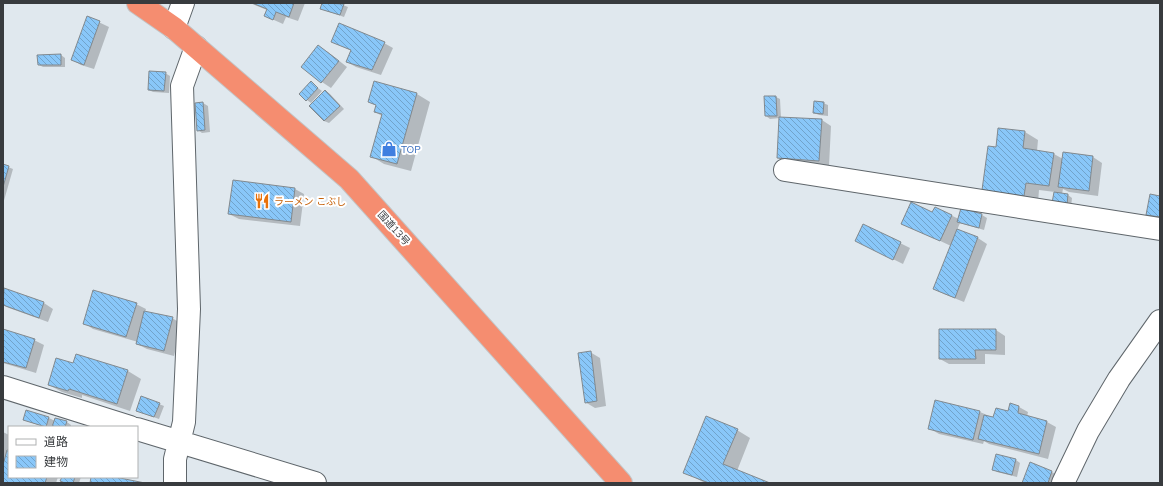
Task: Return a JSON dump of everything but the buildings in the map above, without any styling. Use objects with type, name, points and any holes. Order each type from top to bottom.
[{"type":"highway","name":"国道13号","points":[[138,3],[174,28],[349,178],[621,483]]},
{"type":"street","points":[[174,28],[183,3]]},
{"type":"street","points":[[175,483],[175,459],[184,422],[189,309],[182,86],[196,47]]},
{"type":"street","points":[[785,170],[1160,229]]},
{"type":"street","points":[[1063,483],[1088,431],[1119,379],[1160,321]]},
{"type":"street","points":[[3,387],[127,426]]},
{"type":"street","points":[[138,429],[315,483]]},
{"type":"place","name":"TOP","points":[[389,149]]},
{"type":"place","name":"ラーメン こぶし","points":[[262,201]]}]
